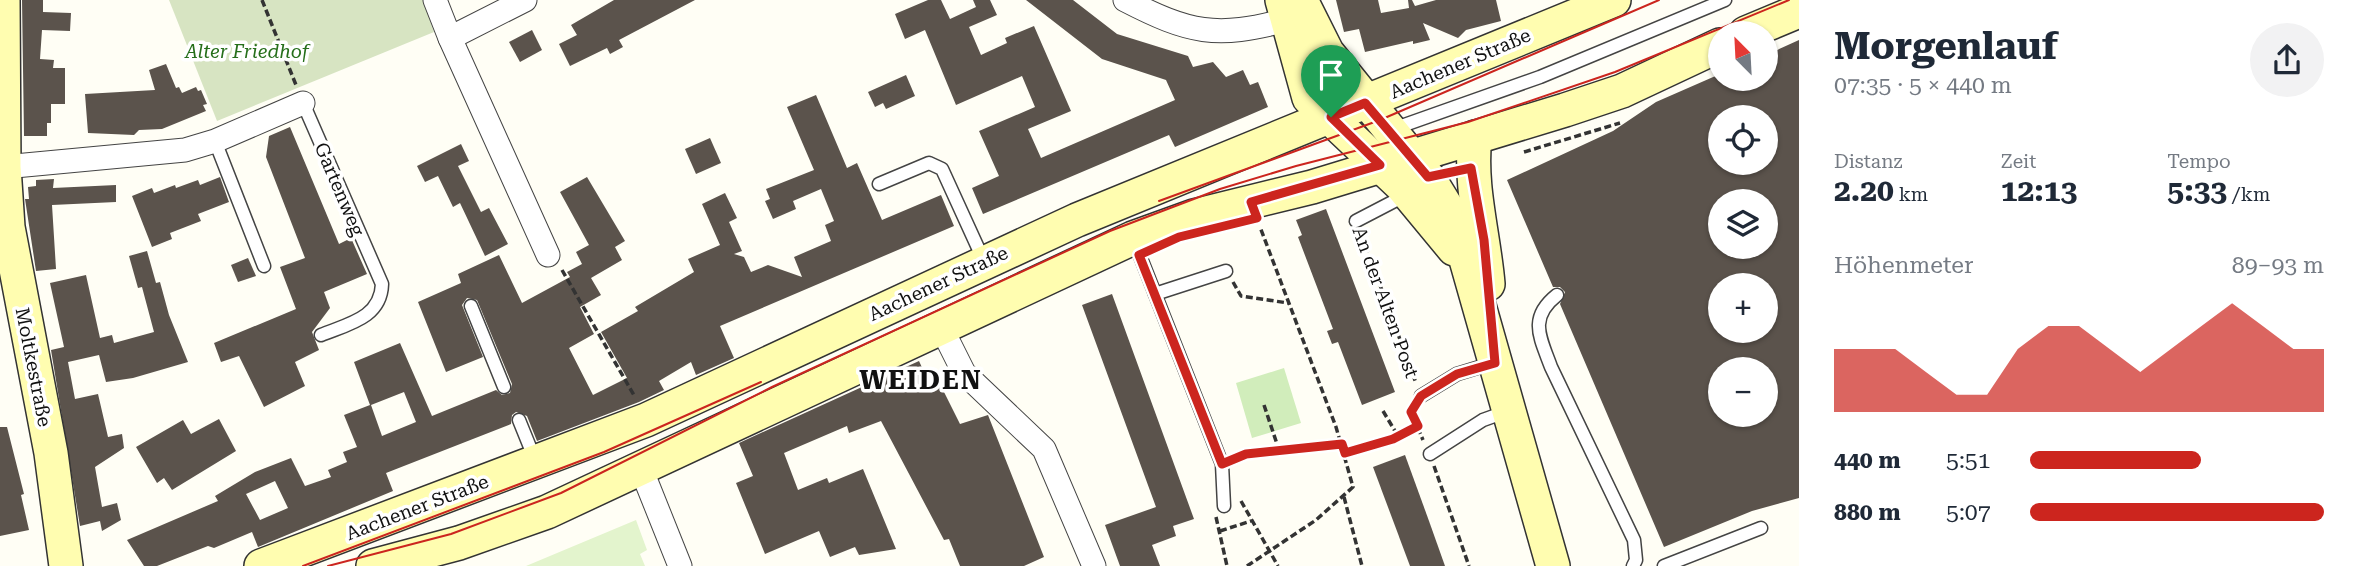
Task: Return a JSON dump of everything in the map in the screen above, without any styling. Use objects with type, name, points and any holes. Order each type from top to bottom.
[{"type":"main road","name":"Moltkestraße","points":[[3,0],[4,167],[17,287],[51,453],[66,566]]},
{"type":"main road","name":"Aachener Straße","points":[[261,566],[646,420],[984,261],[1607,1]]},
{"type":"main road","points":[[1290,7],[1365,103],[1380,144],[1408,194],[1466,264]]},
{"type":"main road","points":[[1290,7],[1309,98],[1331,117],[1380,144],[1448,207],[1553,566]]},
{"type":"main road","points":[[1775,21],[1799,11]]},
{"type":"main road","name":"Aachener Straße","points":[[373,566],[500,529],[547,512],[940,325],[1133,238],[1194,216],[1251,202],[1380,144],[1475,137],[1622,91],[1708,51]]},
{"type":"main road","points":[[1475,137],[1471,168],[1484,240],[1495,363]]},
{"type":"street","points":[[435,0],[548,255]]},
{"type":"street","points":[[450,38],[525,0]]},
{"type":"street","points":[[1125,0],[1191,28],[1224,33],[1290,7]]},
{"type":"street","points":[[4,167],[185,150],[215,141],[303,103]]},
{"type":"street","points":[[940,325],[964,373],[1044,449],[1094,566]]},
{"type":"street","points":[[640,466],[680,566]]},
{"type":"lane","points":[[1380,144],[1725,0]]},
{"type":"lane","name":"Gartenweg","points":[[303,103],[382,284],[382,297],[368,315],[321,335]]},
{"type":"lane","points":[[215,141],[264,266]]},
{"type":"lane","points":[[879,184],[929,163],[942,169],[984,261]]},
{"type":"lane","points":[[1356,221],[1408,194]]},
{"type":"lane","points":[[1133,238],[1222,464],[1224,506]]},
{"type":"lane","points":[[1155,294],[1226,271]]},
{"type":"lane","points":[[1556,295],[1544,305],[1538,316],[1540,337],[1551,367],[1634,540],[1636,560],[1633,566]]},
{"type":"lane","points":[[471,306],[505,387]]},
{"type":"lane","points":[[1421,396],[1457,374],[1495,363]]},
{"type":"lane","points":[[1430,454],[1483,420],[1508,411]]},
{"type":"lane","points":[[519,421],[536,463]]},
{"type":"lane","points":[[1664,566],[1761,528]]},
{"type":"path","points":[[262,0],[303,103]]},
{"type":"path","points":[[1512,155],[1620,123]]},
{"type":"path","points":[[1247,566],[1344,497],[1353,487],[1342,444],[1251,202]]},
{"type":"path","name":"An der Alten Post","points":[[1356,221],[1421,396],[1411,412],[1430,454],[1469,566]]},
{"type":"path","points":[[548,255],[562,270],[636,399]]},
{"type":"path","points":[[1226,271],[1241,296],[1288,303]]},
{"type":"path","points":[[1264,405],[1280,453]]},
{"type":"path","points":[[1383,411],[1398,436]]},
{"type":"path","points":[[1345,453],[1398,436],[1418,426]]},
{"type":"path","points":[[1222,464],[1246,454],[1280,453],[1342,444]]},
{"type":"path","points":[[1344,497],[1362,566]]},
{"type":"path","points":[[1227,566],[1214,510],[1240,501],[1278,566]]},
{"type":"path","points":[[1219,531],[1251,521]]},
{"type":"green space","name":"Alter Friedhof","points":[[169,0],[423,0],[434,32],[217,121]]},
{"type":"green space","points":[[1284,368],[1301,423],[1252,438],[1236,383]]},
{"type":"green space","points":[[636,520],[647,550],[640,554],[645,566],[526,566]]},
{"type":"building","points":[[22,0],[43,0],[43,12],[71,13],[70,31],[42,30],[40,59],[54,60],[53,68],[65,68],[65,104],[51,104],[51,123],[47,123],[47,136],[24,136]]},
{"type":"building","points":[[614,0],[695,0],[619,40],[623,47],[610,54],[607,48],[570,66],[559,44],[577,35],[571,25]]},
{"type":"building","points":[[928,0],[941,0],[950,19],[976,7],[973,0],[990,0],[997,15],[969,27],[981,55],[1007,43],[1005,38],[1034,26],[1071,111],[1028,129],[1041,158],[1175,100],[1166,80],[1102,59],[1026,0],[1073,0],[1117,34],[1188,56],[1193,67],[1213,62],[1226,77],[1243,70],[1250,85],[1258,82],[1268,107],[1175,147],[1169,135],[983,214],[972,188],[999,176],[979,131],[1035,107],[1022,76],[956,105],[925,30],[905,39],[895,14]]},
{"type":"building","points":[[1336,0],[1378,0],[1381,13],[1409,8],[1408,0],[1412,0],[1415,6],[1436,0],[1496,0],[1501,21],[1466,30],[1458,38],[1423,23],[1430,40],[1413,44],[1413,41],[1365,52],[1359,29],[1344,32]]},
{"type":"building","points":[[532,30],[542,50],[520,62],[509,42]]},
{"type":"building","points":[[1799,40],[1799,498],[1752,511],[1664,547],[1560,304],[1565,292],[1560,287],[1553,287],[1507,180],[1613,131],[1656,102],[1708,79],[1708,91],[1778,91],[1778,50]]},
{"type":"building","points":[[166,64],[176,88],[179,87],[182,93],[196,87],[198,91],[201,90],[207,104],[203,105],[206,111],[162,129],[139,130],[134,135],[88,133],[85,94],[155,90],[149,70]]},
{"type":"building","points":[[906,75],[915,96],[886,109],[883,103],[875,107],[868,92]]},
{"type":"building","points":[[816,95],[847,168],[857,163],[882,220],[941,195],[954,226],[720,326],[734,358],[696,375],[691,362],[659,381],[664,390],[639,402],[537,441],[527,416],[516,412],[512,415],[511,424],[386,473],[393,491],[258,547],[252,532],[214,548],[208,546],[157,566],[144,566],[127,540],[218,501],[215,496],[255,472],[291,458],[305,486],[331,477],[328,470],[347,462],[343,452],[357,447],[344,415],[370,405],[354,362],[400,343],[432,416],[496,390],[502,395],[510,393],[512,384],[477,300],[467,298],[462,305],[483,357],[446,372],[418,302],[461,283],[458,274],[499,255],[522,303],[570,277],[567,272],[582,264],[576,252],[589,245],[560,192],[587,177],[625,241],[615,247],[622,260],[591,278],[601,295],[580,307],[594,334],[569,348],[593,395],[627,378],[601,332],[638,311],[635,307],[694,272],[688,259],[720,245],[702,204],[725,193],[737,218],[729,222],[742,251],[734,254],[744,257],[751,272],[768,265],[802,277],[794,257],[831,241],[825,225],[834,221],[821,189],[793,201],[796,209],[773,219],[765,201],[770,199],[766,189],[814,170],[787,107]],"holes":[[[404,392],[416,422],[382,436],[371,405]],[[275,481],[288,508],[260,520],[246,494]]]},
{"type":"building","points":[[290,127],[339,244],[351,238],[367,274],[324,292],[330,308],[312,332],[319,350],[295,362],[305,386],[264,407],[239,356],[221,362],[214,343],[296,309],[280,267],[305,258],[266,157],[269,136]]},
{"type":"building","points":[[710,138],[721,163],[696,174],[685,149]]},
{"type":"building","points":[[461,144],[469,161],[458,166],[481,212],[489,208],[508,244],[485,256],[460,203],[453,207],[438,176],[425,182],[417,166]]},
{"type":"building","points":[[220,177],[229,202],[198,214],[201,221],[170,233],[172,239],[152,247],[132,196],[152,188],[154,193],[198,180],[200,185]]},
{"type":"building","points":[[54,179],[53,188],[116,185],[116,202],[52,205],[56,269],[36,271],[25,199],[29,199],[28,187],[36,186],[36,180]]},
{"type":"building","points":[[1326,209],[1395,392],[1362,405],[1338,342],[1332,344],[1327,331],[1333,329],[1298,237],[1302,235],[1296,220]]},
{"type":"building","points":[[147,251],[156,283],[160,282],[169,315],[188,362],[133,378],[106,382],[99,355],[68,362],[75,399],[98,394],[108,437],[122,434],[124,448],[95,467],[102,507],[117,503],[121,520],[102,531],[100,521],[80,526],[51,350],[64,347],[50,283],[86,275],[100,338],[112,335],[114,343],[154,332],[142,287],[138,288],[129,256]]},
{"type":"building","points":[[248,258],[256,276],[238,282],[231,265]]},
{"type":"building","points":[[1112,294],[1194,519],[1173,526],[1176,536],[1152,545],[1160,566],[1120,566],[1105,525],[1156,507],[1082,305]]},
{"type":"building","points":[[919,361],[925,374],[933,370],[960,424],[988,415],[1044,557],[1024,566],[960,566],[949,539],[944,540],[881,421],[849,433],[847,426],[784,453],[798,490],[827,478],[829,483],[863,469],[896,549],[859,555],[855,547],[830,557],[819,531],[765,554],[736,483],[753,476],[739,443]]},
{"type":"building","points":[[219,419],[236,451],[172,490],[164,478],[157,483],[136,447],[183,420],[191,434]]},
{"type":"building","points":[[0,427],[7,427],[24,494],[21,495],[29,530],[0,536]]},
{"type":"building","points":[[1405,455],[1445,566],[1410,566],[1373,467]]},
{"type":"tram line","points":[[1159,201],[1380,120],[1659,0]]},
{"type":"tram line","points":[[328,566],[451,534],[561,493],[772,387],[1110,231],[1220,189],[1296,166],[1468,122],[1615,72],[1789,0]]},
{"type":"tram line","points":[[303,566],[604,452],[761,382]]},
{"type":"district","name":"WEIDEN","points":[[921,380]]},
{"type":"route","points":[[1365,103],[1428,177],[1471,168],[1484,240],[1495,363],[1457,374],[1421,396],[1411,412],[1418,426],[1393,439],[1345,453],[1342,444],[1280,453],[1246,454],[1222,464],[1139,255],[1179,237],[1257,218],[1251,202],[1312,187],[1380,165],[1331,117],[1365,103]]}]
